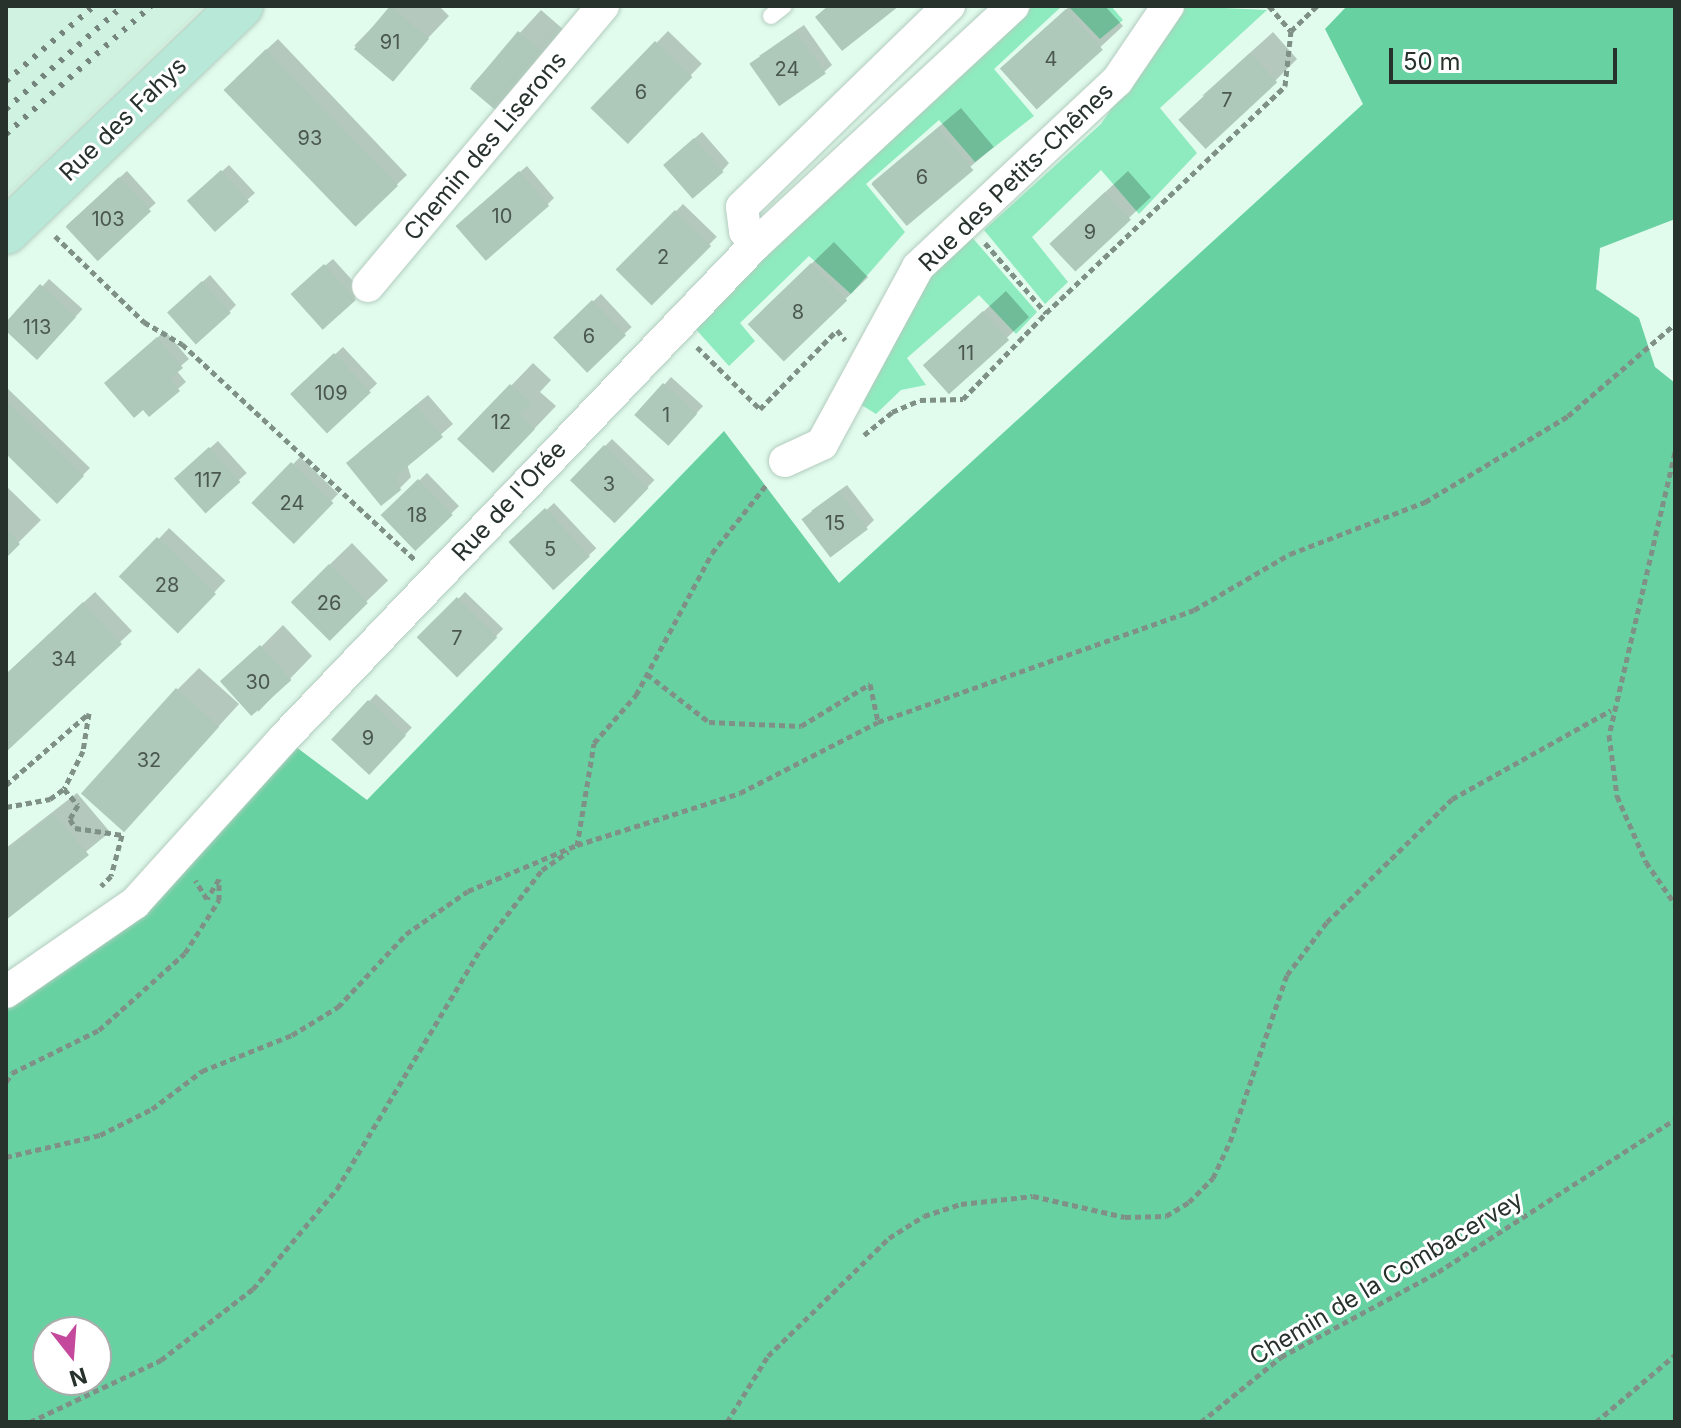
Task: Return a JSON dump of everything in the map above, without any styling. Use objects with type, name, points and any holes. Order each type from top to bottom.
[{"type":"main road","name":"Rue des Fahys","points":[[6,232],[241,6]]},
{"type":"street","name":"Chemin des Liserons","points":[[368,286],[603,6]]},
{"type":"street","points":[[755,245],[745,231],[742,207],[949,6]]},
{"type":"street","name":"Rue de l'Orée","points":[[6,992],[135,903],[755,245],[1013,6]]},
{"type":"street","name":"Rue des Petits-Chênes","points":[[822,444],[918,267],[1117,81],[1168,6]]},
{"type":"street","points":[[785,461],[822,444]]},
{"type":"path","points":[[1269,6],[1291,31]]},
{"type":"path","points":[[822,444],[840,456],[892,412],[920,400],[963,399],[1046,313],[1285,86],[1291,31],[1317,6]]},
{"type":"path","points":[[965,221],[1046,313]]},
{"type":"path","points":[[52,233],[144,322],[182,344],[425,569]]},
{"type":"path","points":[[6,1157],[100,1135],[152,1109],[202,1071],[292,1035],[338,1007],[406,934],[468,891],[577,845],[740,793],[878,722],[1194,610],[1290,554],[1425,502],[1568,416],[1675,324]]},
{"type":"path","points":[[676,326],[760,409],[837,330],[851,347]]},
{"type":"path","points":[[1675,452],[1611,710],[1609,735],[1617,796],[1646,862],[1675,904]]},
{"type":"path","points":[[30,1422],[161,1360],[253,1289],[337,1189],[482,947],[542,870],[577,845],[594,743],[636,695],[712,553],[785,461]]},
{"type":"path","points":[[1666,489],[1675,485]]},
{"type":"path","points":[[647,674],[709,722],[801,726],[870,684],[878,722]]},
{"type":"path","points":[[727,1422],[768,1356],[889,1238],[924,1216],[961,1204],[1033,1196],[1125,1217],[1166,1216],[1189,1202],[1213,1178],[1230,1142],[1287,975],[1327,922],[1452,799],[1611,710]]},
{"type":"path","points":[[6,785],[89,713],[83,751],[64,789],[50,799],[6,807]]},
{"type":"path","points":[[64,789],[78,805],[70,819],[75,828],[122,835],[111,876],[94,894]]},
{"type":"path","points":[[6,1082],[12,1073],[99,1030],[185,953],[219,900],[219,879],[207,899],[194,878],[184,887]]},
{"type":"path","name":"Chemin de la Combacervey","points":[[1201,1422],[1281,1357],[1438,1272],[1675,1119]]},
{"type":"path","points":[[1596,1422],[1675,1355]]},
{"type":"shaded area","points":[[6,6],[204,6],[6,197]]},
{"type":"green space","points":[[1033,6],[1062,6],[994,69],[1034,116],[975,162],[939,120],[866,184],[905,232],[851,294],[809,256],[740,323],[755,341],[729,366],[692,325]]},
{"type":"green space","points":[[1068,6],[1111,6],[1123,20],[1100,39]]},
{"type":"green space","points":[[1181,6],[1267,10],[1160,108],[1197,153],[1139,214],[1101,170],[1032,237],[1068,282],[1045,304],[984,230],[1101,124]]},
{"type":"green space","points":[[1347,6],[1675,6],[1675,219],[1600,248],[1596,289],[1639,318],[1655,367],[1675,383],[1675,1422],[6,1422],[6,992],[68,950],[284,738],[367,800],[724,431],[839,583],[1363,104],[1325,29]]},
{"type":"green space","points":[[970,235],[1037,312],[1016,334],[979,295],[907,358],[926,385],[901,390],[876,414],[860,404],[912,305],[937,267]]},
{"type":"building","points":[[390,6],[429,39],[393,82],[354,49]]},
{"type":"building","points":[[828,6],[899,6],[842,51],[815,17]]},
{"type":"building","points":[[1066,9],[1103,50],[1037,109],[1000,69]]},
{"type":"building","points":[[518,31],[552,60],[504,117],[470,88]]},
{"type":"building","points":[[796,31],[826,74],[779,106],[749,64]]},
{"type":"building","points":[[655,41],[692,77],[628,144],[590,108]]},
{"type":"building","points":[[266,49],[398,186],[356,227],[224,90]]},
{"type":"building","points":[[1250,53],[1277,82],[1206,149],[1178,120]]},
{"type":"building","points":[[938,128],[973,170],[907,226],[871,184]]},
{"type":"building","points":[[694,138],[724,172],[693,199],[663,165]]},
{"type":"building","points":[[221,170],[249,201],[215,232],[187,201]]},
{"type":"building","points":[[519,171],[549,206],[486,261],[456,226]]},
{"type":"building","points":[[119,177],[151,211],[98,261],[66,227]]},
{"type":"building","points":[[1105,192],[1131,220],[1075,272],[1049,244]]},
{"type":"building","points":[[675,210],[711,246],[652,305],[616,269]]},
{"type":"building","points":[[811,263],[847,300],[784,362],[748,324]]},
{"type":"building","points":[[324,264],[356,300],[323,330],[291,294]]},
{"type":"building","points":[[202,281],[231,313],[196,344],[167,312]]},
{"type":"building","points":[[40,284],[76,317],[37,360],[6,331],[6,322]]},
{"type":"building","points":[[592,300],[626,335],[587,373],[553,338]]},
{"type":"building","points":[[983,311],[1009,340],[949,394],[923,365]]},
{"type":"building","points":[[157,337],[183,368],[170,378],[180,391],[149,417],[143,410],[134,418],[104,383]]},
{"type":"building","points":[[334,353],[371,392],[327,433],[290,394]]},
{"type":"building","points":[[663,383],[697,414],[668,446],[634,415]]},
{"type":"building","points":[[510,384],[531,403],[520,415],[535,429],[493,473],[457,439]]},
{"type":"building","points":[[6,400],[84,476],[57,504],[6,454]]},
{"type":"building","points":[[416,405],[443,437],[396,476],[401,490],[381,506],[346,463]]},
{"type":"building","points":[[604,445],[649,488],[615,523],[570,480]]},
{"type":"building","points":[[209,447],[240,482],[206,513],[174,478]]},
{"type":"building","points":[[291,462],[333,503],[294,544],[251,503]]},
{"type":"building","points":[[418,479],[453,515],[415,551],[381,515]]},
{"type":"building","points":[[839,491],[868,529],[830,558],[801,519]]},
{"type":"building","points":[[545,508],[590,556],[553,590],[508,542]]},
{"type":"building","points":[[6,529],[20,544],[6,558]]},
{"type":"building","points":[[157,537],[216,594],[178,634],[119,577]]},
{"type":"building","points":[[329,564],[368,603],[330,641],[291,602]]},
{"type":"building","points":[[457,597],[497,637],[457,678],[417,637]]},
{"type":"building","points":[[83,602],[122,644],[6,752],[6,674]]},
{"type":"building","points":[[260,645],[291,680],[251,716],[220,681]]},
{"type":"building","points":[[176,688],[219,727],[124,832],[81,794]]},
{"type":"building","points":[[368,700],[406,735],[369,775],[331,739]]},
{"type":"building","points":[[54,814],[89,855],[6,920],[6,851]]},
{"type":"railway","points":[[6,81],[94,6]]},
{"type":"railway","points":[[6,109],[123,6]]},
{"type":"railway","points":[[6,134],[151,6]]}]
